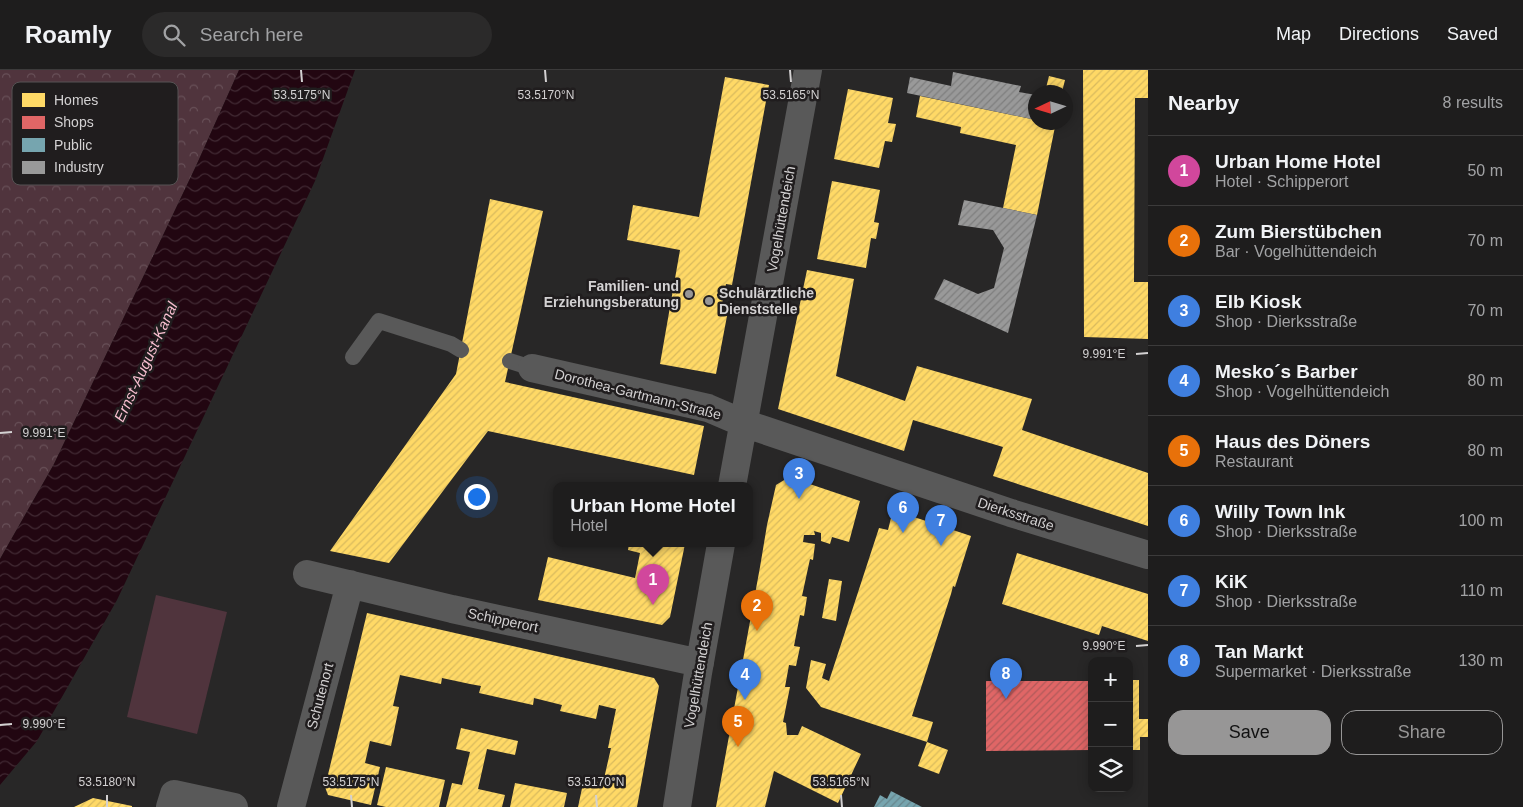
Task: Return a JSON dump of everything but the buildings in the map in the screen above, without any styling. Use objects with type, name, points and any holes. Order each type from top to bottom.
[{"type":"street","name":"Vogelhüttendeich","points":[[733,482],[808,70]]},
{"type":"street","name":"Dorothea-Gartmann-Straße","points":[[521,364],[708,408],[743,423]]},
{"type":"street","name":"Dierksstraße","points":[[743,423],[1011,513],[1148,555]]},
{"type":"street","name":"Vogelhüttendeich","points":[[676,807],[720,547]]},
{"type":"street","name":"Schipperort","points":[[306,574],[452,609],[700,663]]},
{"type":"street","name":"Schutenort","points":[[290,807],[350,584]]},
{"type":"street","points":[[170,807],[174,794],[234,807]]},
{"type":"lane","points":[[353,358],[379,321],[450,344],[461,350]]},
{"type":"green space","points":[[0,70],[239,70],[196,166],[54,464],[0,559]]},
{"type":"green space","points":[[156,595],[227,612],[197,734],[127,717]]},
{"type":"water","name":"Ernst-August-Kanal","points":[[239,70],[355,70],[315,181],[117,600],[37,741],[0,785],[0,559],[54,464],[196,166]]},
{"type":"place","name":"Familien- und Erziehungsberatung","points":[[689,294]]},
{"type":"place","name":"Schulärztliche Dienststelle","points":[[709,301]]},
{"type":"place","name":"Elb Kiosk","points":[[799,499]]},
{"type":"place","name":"Willy Town Ink","points":[[903,533]]},
{"type":"place","name":"KiK","points":[[941,546]]},
{"type":"place","name":"Urban Home Hotel","points":[[653,605]]},
{"type":"place","name":"Zum Bierstübchen","points":[[757,631]]},
{"type":"place","name":"Tan Markt","points":[[1006,699]]},
{"type":"place","name":"Mesko´s Barber","points":[[745,700]]},
{"type":"place","name":"Haus des Döners","points":[[738,747]]}]
